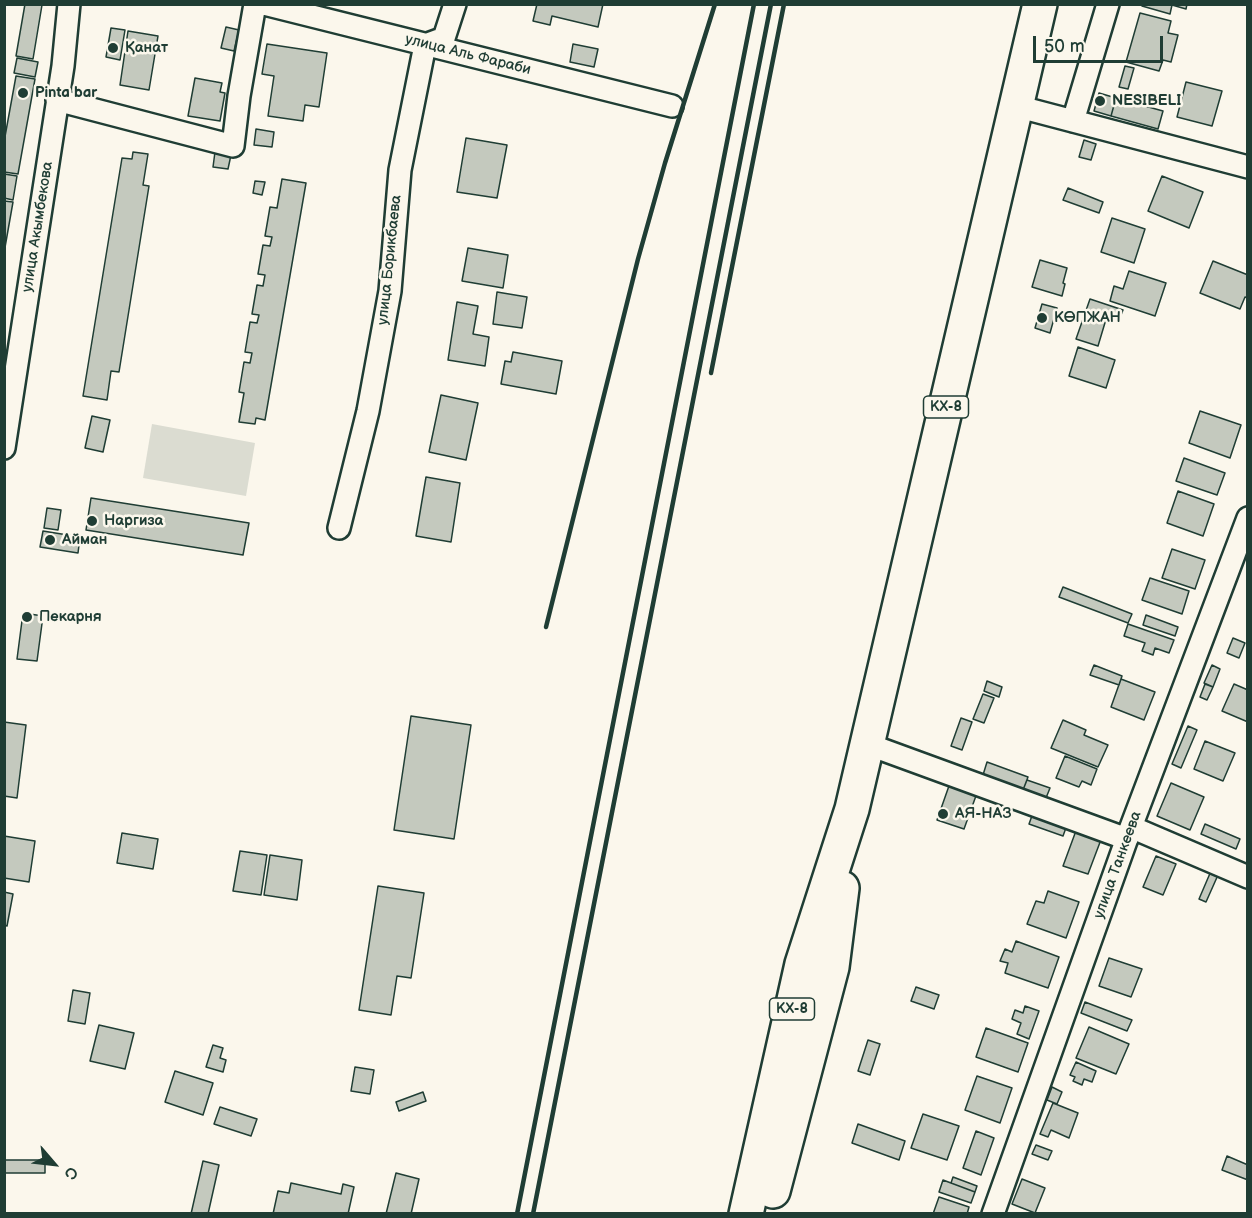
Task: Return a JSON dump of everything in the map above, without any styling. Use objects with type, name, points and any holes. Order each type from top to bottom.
[{"type":"main road","name":"КХ-8","points":[[767,1214],[817,966],[852,809],[1040,4]]},
{"type":"main road","name":"КХ-8","points":[[746,1214],[817,966]]},
{"type":"street","name":"улица Акымбекова","points":[[4,448],[8,403],[63,66],[69,4]]},
{"type":"street","points":[[57,100],[233,146],[255,4]]},
{"type":"street","name":"улица Аль Фараби","points":[[264,4],[672,106]]},
{"type":"street","points":[[425,45],[444,38],[455,4]]},
{"type":"street","points":[[1072,121],[1108,4]]},
{"type":"street","name":"улица Борикбаева","points":[[339,528],[368,411],[390,291],[400,170],[425,45]]},
{"type":"street","points":[[1016,106],[1248,167]]},
{"type":"street","name":"улица Танкеева","points":[[993,1214],[1129,833],[1248,518]]},
{"type":"street","points":[[867,744],[1129,833],[1248,877]]},
{"type":"shaded area","points":[[152,424],[255,443],[246,496],[143,478]]},
{"type":"building","points":[[25,4],[42,5],[33,59],[16,56]]},
{"type":"building","points":[[537,4],[603,4],[598,27],[552,16],[550,25],[533,21]]},
{"type":"building","points":[[1142,4],[1187,4],[1186,9],[1172,5],[1170,14],[1142,6]]},
{"type":"building","points":[[1140,13],[1171,21],[1168,33],[1178,35],[1171,62],[1163,60],[1159,71],[1126,62]]},
{"type":"building","points":[[226,27],[239,30],[234,51],[221,48]]},
{"type":"building","points":[[111,28],[125,30],[120,60],[106,57]]},
{"type":"building","points":[[128,31],[158,36],[149,90],[120,85]]},
{"type":"building","points":[[267,44],[327,53],[319,107],[305,105],[303,121],[268,116],[274,76],[262,74]]},
{"type":"building","points":[[573,44],[598,49],[594,67],[570,62]]},
{"type":"building","points":[[17,58],[38,62],[35,77],[14,73]]},
{"type":"building","points":[[1125,66],[1134,68],[1128,89],[1119,87]]},
{"type":"building","points":[[16,76],[35,79],[18,174],[4,172],[4,142]]},
{"type":"building","points":[[195,78],[222,83],[220,92],[225,93],[220,121],[188,116]]},
{"type":"building","points":[[1186,82],[1222,91],[1212,126],[1177,117]]},
{"type":"building","points":[[1099,93],[1116,98],[1111,116],[1094,111]]},
{"type":"building","points":[[1116,98],[1163,111],[1158,129],[1111,116]]},
{"type":"building","points":[[256,129],[274,132],[272,147],[254,145]]},
{"type":"building","points":[[466,138],[507,145],[497,198],[457,192]]},
{"type":"building","points":[[1084,140],[1096,144],[1091,160],[1079,157]]},
{"type":"building","points":[[133,152],[148,154],[143,185],[149,186],[119,372],[111,371],[107,400],[83,396],[122,158],[132,159]]},
{"type":"building","points":[[215,152],[231,155],[228,169],[213,167]]},
{"type":"building","points":[[4,174],[17,176],[13,200],[4,198]]},
{"type":"building","points":[[1162,176],[1203,192],[1189,228],[1148,211]]},
{"type":"building","points":[[282,179],[306,183],[265,420],[256,418],[255,424],[239,422],[244,393],[239,392],[244,362],[250,363],[252,353],[245,352],[250,322],[257,323],[259,315],[252,314],[257,285],[263,286],[265,275],[258,274],[263,245],[270,246],[272,237],[265,236],[270,207],[277,208]]},
{"type":"building","points":[[255,181],[265,182],[262,195],[253,193]]},
{"type":"building","points":[[1068,188],[1103,202],[1099,213],[1063,200]]},
{"type":"building","points":[[4,201],[13,202],[4,253]]},
{"type":"building","points":[[1112,218],[1145,229],[1134,263],[1101,252]]},
{"type":"building","points":[[468,248],[508,255],[503,288],[462,281]]},
{"type":"building","points":[[1040,260],[1067,268],[1062,296],[1032,287]]},
{"type":"building","points":[[1213,261],[1248,275],[1248,298],[1245,297],[1240,309],[1200,293]]},
{"type":"building","points":[[1129,271],[1166,283],[1155,316],[1110,301],[1114,286],[1123,289]]},
{"type":"building","points":[[497,292],[527,297],[522,328],[493,324]]},
{"type":"building","points":[[1090,299],[1123,310],[1119,320],[1107,316],[1098,346],[1076,339]]},
{"type":"building","points":[[457,302],[478,306],[473,334],[489,337],[485,366],[448,360]]},
{"type":"building","points":[[1042,304],[1057,308],[1050,333],[1035,328]]},
{"type":"building","points":[[1078,347],[1115,360],[1106,388],[1069,376]]},
{"type":"building","points":[[513,352],[562,361],[556,394],[501,384],[505,361],[511,362]]},
{"type":"building","points":[[441,395],[478,403],[466,460],[429,452]]},
{"type":"building","points":[[1200,411],[1241,425],[1230,458],[1189,443]]},
{"type":"building","points":[[92,416],[110,420],[103,452],[85,448]]},
{"type":"building","points":[[1184,458],[1225,473],[1217,495],[1176,481]]},
{"type":"building","points":[[426,477],[460,483],[451,542],[416,536]]},
{"type":"building","points":[[1178,491],[1214,504],[1203,536],[1167,523]]},
{"type":"building","points":[[91,498],[249,523],[243,555],[86,530]]},
{"type":"building","points":[[47,508],[61,510],[58,530],[44,528]]},
{"type":"building","points":[[43,531],[80,537],[78,553],[40,547]]},
{"type":"building","points":[[1172,549],[1205,560],[1195,589],[1162,578]]},
{"type":"building","points":[[1150,578],[1189,591],[1182,614],[1142,600]]},
{"type":"building","points":[[1063,587],[1132,614],[1128,623],[1059,597]]},
{"type":"building","points":[[23,613],[43,616],[37,661],[17,659]]},
{"type":"building","points":[[1146,615],[1178,627],[1175,636],[1143,625]]},
{"type":"building","points":[[1128,624],[1174,640],[1169,653],[1155,648],[1153,655],[1142,651],[1145,643],[1124,636]]},
{"type":"building","points":[[1233,638],[1245,643],[1239,658],[1227,653]]},
{"type":"building","points":[[1094,665],[1122,676],[1119,685],[1090,675]]},
{"type":"building","points":[[1212,665],[1220,669],[1213,687],[1204,683]]},
{"type":"building","points":[[1121,679],[1155,692],[1144,720],[1111,707]]},
{"type":"building","points":[[987,681],[1002,687],[999,697],[984,691]]},
{"type":"building","points":[[1205,684],[1213,687],[1207,700],[1200,697]]},
{"type":"building","points":[[1234,684],[1248,690],[1248,722],[1222,711]]},
{"type":"building","points":[[983,694],[994,698],[984,723],[973,719]]},
{"type":"building","points":[[411,716],[471,725],[454,839],[394,830]]},
{"type":"building","points":[[961,718],[972,722],[962,750],[951,746]]},
{"type":"building","points":[[1063,720],[1086,730],[1084,735],[1108,745],[1098,767],[1051,748]]},
{"type":"building","points":[[4,722],[26,725],[17,798],[4,796]]},
{"type":"building","points":[[1188,726],[1197,730],[1181,768],[1172,764]]},
{"type":"building","points":[[1205,741],[1235,753],[1223,781],[1194,769]]},
{"type":"building","points":[[1065,756],[1097,769],[1091,785],[1082,781],[1079,787],[1056,778]]},
{"type":"building","points":[[987,762],[1028,777],[1023,790],[983,775]]},
{"type":"building","points":[[1027,780],[1050,788],[1046,798],[1023,790]]},
{"type":"building","points":[[950,783],[977,793],[964,829],[937,820]]},
{"type":"building","points":[[1171,783],[1204,797],[1190,830],[1157,816]]},
{"type":"building","points":[[1033,813],[1067,825],[1063,836],[1029,824]]},
{"type":"building","points":[[1205,824],[1240,839],[1236,849],[1201,834]]},
{"type":"building","points":[[1077,828],[1102,837],[1088,874],[1063,866]]},
{"type":"building","points":[[122,833],[158,839],[153,869],[117,863]]},
{"type":"building","points":[[4,836],[35,841],[29,882],[4,878]]},
{"type":"building","points":[[240,851],[267,855],[261,895],[233,891]]},
{"type":"building","points":[[270,855],[302,860],[297,900],[264,895]]},
{"type":"building","points":[[1156,856],[1176,864],[1163,895],[1143,887]]},
{"type":"building","points":[[1211,871],[1218,875],[1206,902],[1199,899]]},
{"type":"building","points":[[378,886],[424,893],[411,978],[397,976],[391,1015],[359,1010]]},
{"type":"building","points":[[1048,891],[1079,902],[1066,938],[1027,924],[1036,901],[1044,903]]},
{"type":"building","points":[[4,892],[13,894],[7,926],[4,925]]},
{"type":"building","points":[[1016,941],[1059,957],[1048,988],[1005,973],[1008,963],[1000,961],[1005,949],[1012,952]]},
{"type":"building","points":[[1109,958],[1142,969],[1131,997],[1099,986]]},
{"type":"building","points":[[916,987],[939,995],[934,1009],[911,1001]]},
{"type":"building","points":[[73,990],[90,993],[85,1024],[68,1021]]},
{"type":"building","points":[[1085,1002],[1132,1020],[1127,1031],[1081,1013]]},
{"type":"building","points":[[1025,1006],[1039,1011],[1029,1039],[1017,1034],[1021,1023],[1012,1019],[1015,1010],[1023,1013]]},
{"type":"building","points":[[99,1025],[134,1033],[125,1069],[90,1061]]},
{"type":"building","points":[[1089,1027],[1129,1044],[1116,1074],[1076,1058]]},
{"type":"building","points":[[986,1028],[1028,1043],[1018,1072],[976,1057]]},
{"type":"building","points":[[868,1040],[880,1044],[870,1075],[858,1071]]},
{"type":"building","points":[[213,1045],[223,1048],[220,1058],[226,1060],[223,1072],[206,1067]]},
{"type":"building","points":[[1076,1062],[1096,1071],[1092,1082],[1084,1079],[1082,1085],[1073,1081],[1075,1077],[1070,1075]]},
{"type":"building","points":[[355,1067],[374,1070],[370,1094],[351,1091]]},
{"type":"building","points":[[175,1071],[213,1083],[203,1115],[165,1102]]},
{"type":"building","points":[[977,1076],[1012,1088],[1000,1123],[965,1110]]},
{"type":"building","points":[[1052,1087],[1062,1092],[1057,1104],[1047,1100]]},
{"type":"building","points":[[423,1092],[426,1101],[399,1111],[396,1102]]},
{"type":"building","points":[[1053,1103],[1078,1113],[1069,1138],[1051,1130],[1048,1137],[1040,1134]]},
{"type":"building","points":[[220,1107],[257,1119],[251,1136],[214,1124]]},
{"type":"building","points":[[923,1114],[959,1126],[947,1160],[911,1148]]},
{"type":"building","points":[[858,1124],[905,1141],[899,1160],[852,1143]]},
{"type":"building","points":[[976,1131],[994,1138],[981,1175],[963,1168]]},
{"type":"building","points":[[1036,1145],[1052,1151],[1048,1160],[1032,1154]]},
{"type":"building","points":[[1227,1156],[1248,1165],[1248,1180],[1222,1170]]},
{"type":"building","points":[[4,1160],[45,1160],[45,1173],[4,1173]]},
{"type":"building","points":[[203,1161],[219,1165],[208,1214],[191,1214]]},
{"type":"building","points":[[396,1173],[419,1179],[411,1214],[386,1214]]},
{"type":"building","points":[[953,1177],[977,1186],[975,1192],[951,1183]]},
{"type":"building","points":[[1022,1179],[1045,1188],[1035,1213],[1012,1204]]},
{"type":"building","points":[[943,1180],[975,1192],[971,1203],[939,1192]]},
{"type":"building","points":[[291,1183],[341,1194],[343,1184],[354,1187],[348,1214],[273,1214],[278,1191],[289,1193]]},
{"type":"building","points":[[939,1197],[969,1207],[967,1214],[933,1214]]},
{"type":"railway","points":[[546,627],[638,259],[665,163],[715,4]]},
{"type":"railway","points":[[517,1214],[754,4]]},
{"type":"railway","points":[[533,1214],[771,4]]},
{"type":"railway","points":[[711,373],[784,4]]},
{"type":"place","name":"Қанат","points":[[113,48]]},
{"type":"place","name":"Pinta bar","points":[[23,93]]},
{"type":"place","name":"NESIBELI","points":[[1100,101]]},
{"type":"place","name":"КӨПЖАН","points":[[1042,318]]},
{"type":"place","name":"Наргиза","points":[[92,521]]},
{"type":"place","name":"Айман","points":[[50,540]]},
{"type":"place","name":"Пекарня","points":[[27,617]]},
{"type":"place","name":"АЯ-НАЗ","points":[[943,814]]}]
